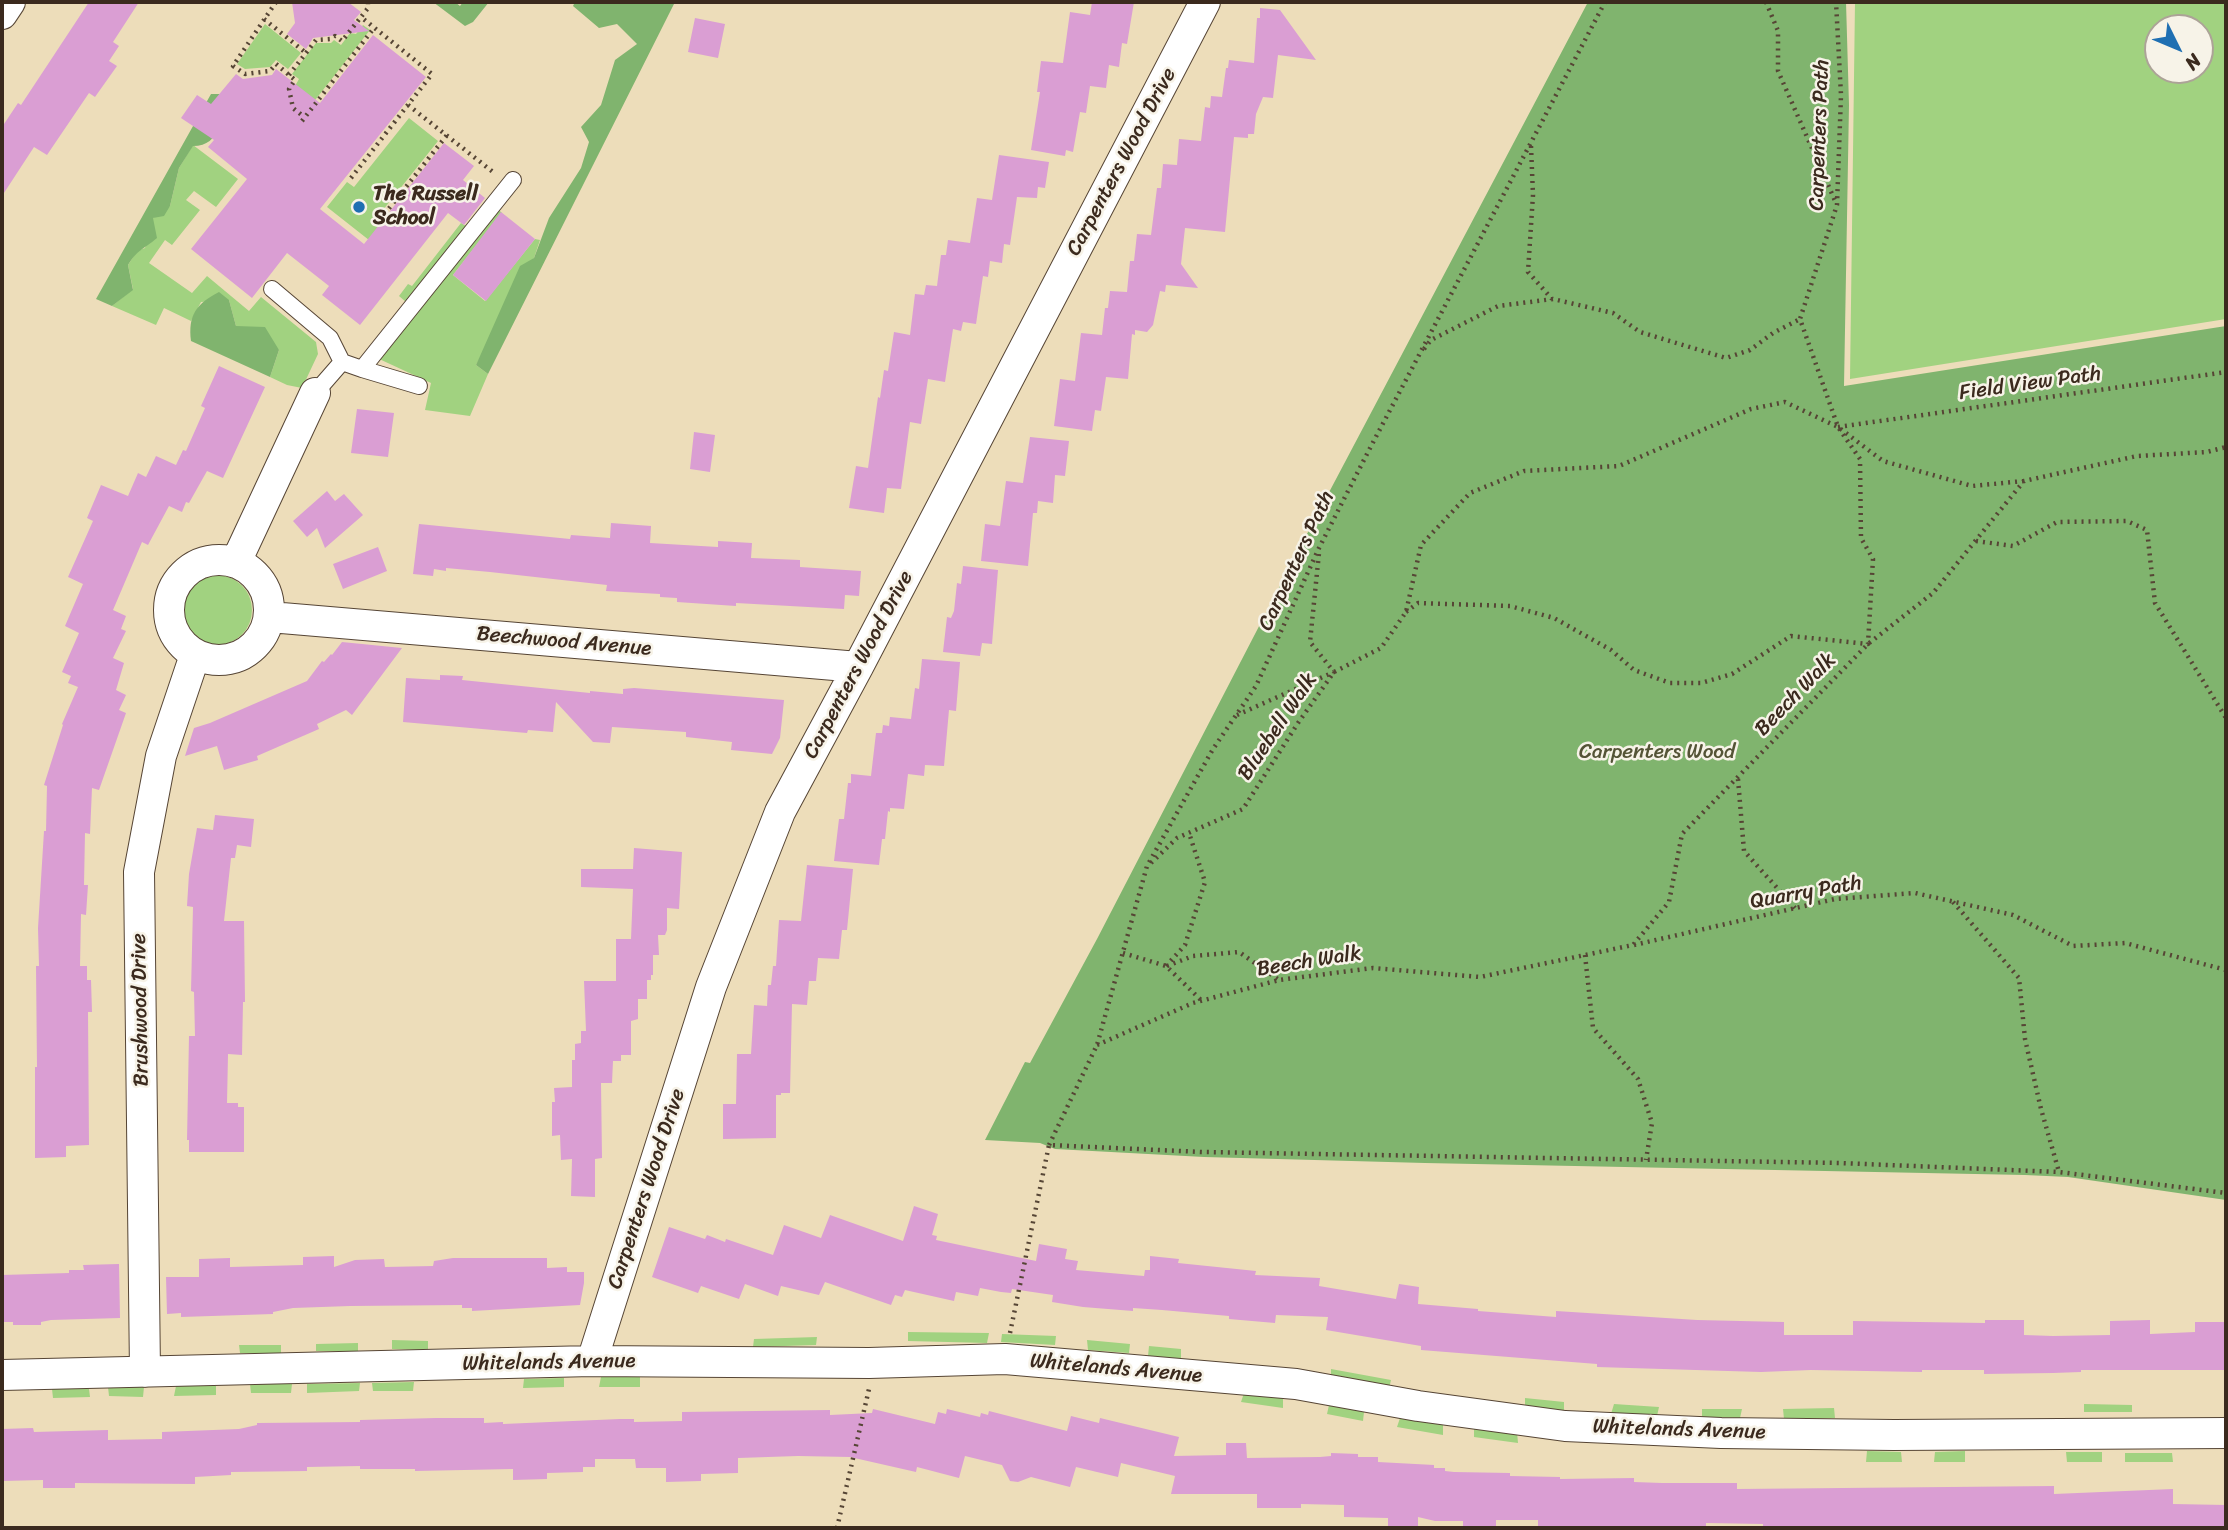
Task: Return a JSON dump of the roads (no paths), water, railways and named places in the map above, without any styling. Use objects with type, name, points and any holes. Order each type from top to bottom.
[{"type":"street","points":[[2,14],[10,2]]},
{"type":"street","name":"Carpenters Wood Drive","points":[[592,1362],[711,987],[780,812],[1205,2]]},
{"type":"street","points":[[236,562],[315,393]]},
{"type":"street","points":[[219,559],[236,562],[248,568],[266,591],[270,617],[263,635],[253,647],[240,656],[210,660],[195,655],[182,645],[172,631],[168,615],[169,598],[176,582],[188,570],[202,562],[219,559]]},
{"type":"street","name":"Beechwood Avenue","points":[[270,617],[858,667]]},
{"type":"street","name":"Brushwood Drive","points":[[145,1372],[139,872],[161,756],[195,655]]},
{"type":"street","name":"Whitelands Avenue","points":[[2,1375],[592,1362],[869,1363],[1005,1359],[1296,1384],[1418,1406],[1564,1426],[1721,1433],[1868,1435],[2226,1433]]},
{"type":"lane","points":[[362,369],[511,183]]},
{"type":"lane","points":[[272,289],[330,338],[342,362],[419,386]]},
{"type":"lane","points":[[315,393],[342,362]]},
{"type":"place","name":"The Russell School","points":[[359,207]]},
{"type":"park label","name":"Carpenters Wood","points":[[1657,753]]}]
